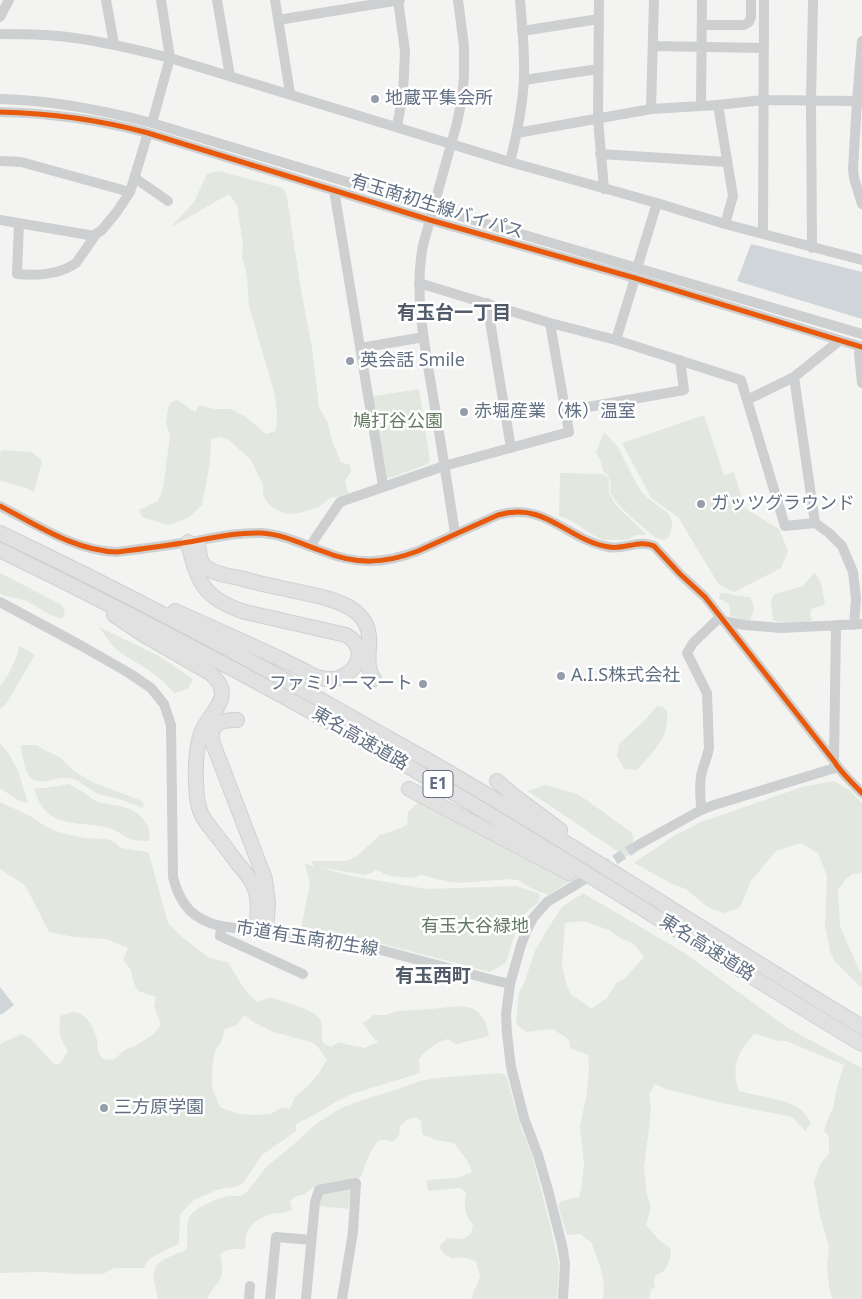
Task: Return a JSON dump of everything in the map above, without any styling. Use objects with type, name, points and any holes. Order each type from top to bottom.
[{"type":"highway","name":"東名高速道路","points":[[0,532],[204,636],[308,692],[469,784],[862,1027]]},
{"type":"highway","points":[[61,563],[227,634],[318,678],[339,678],[355,666],[359,659],[358,645],[346,635],[246,612],[230,607],[220,601],[203,586],[197,576],[194,566],[192,541]]},
{"type":"highway","points":[[192,541],[205,566],[212,570],[340,603],[357,612],[367,627],[370,646],[368,664],[370,675],[374,679]]},
{"type":"highway","name":"東名高速道路","points":[[0,550],[54,576],[293,701],[460,797],[862,1044]]},
{"type":"highway","points":[[54,576],[144,635],[217,679],[222,693],[221,702],[201,733],[198,749],[196,780],[198,807],[204,820],[255,888],[261,932]]},
{"type":"highway","points":[[237,720],[225,720],[216,725],[212,730],[212,742],[265,879],[268,903],[261,932]]},
{"type":"highway","points":[[497,781],[513,795],[652,896]]},
{"type":"highway","points":[[409,789],[666,922]]},
{"type":"street","points":[[0,17],[9,0]]},
{"type":"street","points":[[106,0],[114,44]]},
{"type":"street","points":[[152,123],[170,58],[161,0]]},
{"type":"street","points":[[217,0],[230,76]]},
{"type":"street","points":[[275,0],[290,93]]},
{"type":"street","points":[[278,20],[332,5],[399,0],[405,52],[403,94],[397,126]]},
{"type":"street","points":[[455,534],[424,337],[419,283],[420,264],[430,220],[462,98],[464,46],[458,0]]},
{"type":"street","points":[[510,162],[517,133],[524,80],[525,57],[520,0]]},
{"type":"street","points":[[599,0],[598,119],[604,189]]},
{"type":"street","points":[[651,109],[654,0]]},
{"type":"street","points":[[701,105],[702,0]]},
{"type":"street","points":[[702,25],[744,25],[749,22],[751,17],[751,0]]},
{"type":"street","points":[[763,233],[764,0]]},
{"type":"street","points":[[812,248],[811,100],[813,0]]},
{"type":"street","points":[[522,31],[599,19]]},
{"type":"street","points":[[0,34],[73,38],[114,44],[170,58],[290,93],[510,162],[725,224],[862,260]]},
{"type":"street","points":[[862,41],[860,101],[854,156],[854,178],[862,204]]},
{"type":"street","points":[[653,46],[763,48]]},
{"type":"street","points":[[524,80],[598,69]]},
{"type":"street","name":"有玉南初生線バイパス","points":[[0,99],[67,104],[152,123],[434,207],[861,347]]},
{"type":"street","points":[[517,133],[651,109],[763,100],[860,101]]},
{"type":"street","points":[[718,105],[732,196],[725,224]]},
{"type":"street","name":"有玉南初生線バイパス","points":[[0,112],[85,119],[117,125],[430,220],[862,334]]},
{"type":"street","points":[[19,224],[17,274],[50,274],[64,270],[76,263],[95,236],[116,213],[130,192],[148,133]]},
{"type":"street","points":[[600,154],[727,162]]},
{"type":"street","points":[[0,161],[21,162],[130,192]]},
{"type":"street","points":[[135,178],[168,200]]},
{"type":"street","points":[[334,190],[383,486]]},
{"type":"street","points":[[616,340],[657,203]]},
{"type":"street","points":[[0,220],[95,236]]},
{"type":"street","points":[[419,283],[550,323],[616,340],[741,380],[785,526],[815,523],[842,546],[857,571],[858,625],[781,628],[751,626],[722,619]]},
{"type":"street","points":[[487,303],[511,448]]},
{"type":"street","points":[[310,546],[340,502],[444,466],[569,432],[550,323]]},
{"type":"street","points":[[360,348],[424,337]]},
{"type":"street","points":[[747,400],[794,377],[839,341]]},
{"type":"street","points":[[861,347],[859,354],[862,383]]},
{"type":"street","points":[[565,411],[684,390],[680,360]]},
{"type":"street","points":[[794,377],[815,523]]},
{"type":"street","points":[[0,506],[73,543],[95,550],[118,552],[239,534],[260,533],[285,537],[350,560],[387,561],[406,556],[498,515],[518,511],[534,513],[588,541],[602,546],[611,548],[649,543],[705,597],[836,764],[862,793]]},
{"type":"street","name":"市道有玉南初生線","points":[[0,602],[80,645],[134,677],[151,688],[164,704],[171,725],[173,877],[179,897],[201,919],[221,926],[381,950],[510,984]]},
{"type":"street","points":[[701,810],[701,778],[709,748],[708,698],[705,688],[687,653],[693,642],[722,619]]},
{"type":"street","points":[[836,625],[836,764]]},
{"type":"street","points":[[638,845],[701,810],[836,764]]},
{"type":"street","points":[[563,1299],[566,1262],[538,1155],[524,1118],[511,1066],[506,1026],[510,984],[521,945],[533,918],[548,902],[577,884]]},
{"type":"street","points":[[221,926],[220,936],[302,974]]},
{"type":"street","points":[[306,1299],[315,1202],[319,1190],[356,1183],[353,1232],[342,1299]]},
{"type":"street","points":[[270,1299],[276,1237],[311,1240]]},
{"type":"street","points":[[249,1299],[250,1286]]},
{"type":"green space","points":[[219,171],[283,188],[287,197],[312,348],[319,407],[328,423],[332,441],[341,462],[350,465],[351,471],[345,481],[349,495],[330,498],[319,507],[300,513],[285,514],[269,505],[263,495],[263,483],[251,460],[229,440],[220,437],[211,439],[210,463],[202,505],[189,517],[168,525],[142,517],[139,510],[158,501],[163,489],[170,435],[166,424],[168,407],[172,402],[177,400],[195,412],[199,405],[215,409],[231,409],[246,417],[266,434],[276,431],[275,395],[249,306],[247,276],[242,256],[243,245],[237,205],[229,194],[170,228],[194,202],[207,174]]},
{"type":"green space","name":"鳩打谷公園","points":[[419,389],[430,460],[428,464],[387,479],[382,475],[368,397]]},
{"type":"green space","name":"ガッツグラウンド","points":[[704,415],[724,475],[734,472],[745,508],[779,529],[788,551],[781,568],[734,592],[719,585],[678,517],[652,499],[622,443]]},
{"type":"green space","points":[[604,432],[618,447],[644,495],[669,514],[672,527],[669,537],[664,540],[656,538],[631,517],[617,503],[610,492],[611,483],[603,471],[600,459],[596,453]]},
{"type":"green space","points":[[2,450],[32,452],[42,461],[34,492],[24,487],[0,481],[0,453]]},
{"type":"green space","points":[[560,473],[603,474],[608,478],[609,493],[615,504],[647,535],[636,535],[627,540],[604,540],[570,520],[559,516]]},
{"type":"green space","points":[[0,573],[62,605],[65,613],[62,618],[48,614],[26,601],[0,593]]},
{"type":"green space","points":[[814,573],[821,582],[825,603],[822,606],[812,608],[810,613],[812,620],[792,624],[773,620],[771,601],[774,594],[803,586]]},
{"type":"green space","points":[[720,593],[750,597],[754,608],[750,620],[730,615],[728,604],[719,599]]},
{"type":"green space","points":[[99,627],[159,656],[193,679],[188,689],[174,693],[163,681],[121,653],[112,645]]},
{"type":"green space","points":[[20,646],[35,655],[6,704],[0,709],[0,687],[9,673]]},
{"type":"green space","points":[[657,706],[663,707],[667,711],[666,729],[659,744],[637,770],[624,769],[617,756],[619,744]]},
{"type":"green space","points":[[0,743],[9,754],[18,771],[28,803],[19,801],[0,788]]},
{"type":"green space","points":[[21,745],[37,745],[60,757],[74,771],[94,783],[140,800],[144,803],[143,808],[98,794],[72,779],[35,781],[27,771]]},
{"type":"green space","points":[[833,781],[850,790],[862,804],[862,873],[853,874],[845,880],[838,890],[840,926],[862,973],[862,988],[835,962],[830,951],[825,925],[827,876],[818,853],[801,843],[776,851],[751,881],[740,907],[725,913],[709,908],[686,889],[672,884],[634,863],[675,835],[701,822],[802,787]]},
{"type":"green space","points":[[69,784],[96,801],[123,807],[137,813],[147,825],[150,835],[149,841],[131,839],[108,828],[71,823],[53,816],[45,810],[34,788]]},
{"type":"green space","points":[[545,785],[575,793],[631,832],[634,837],[633,850],[626,857],[528,791]]},
{"type":"green space","name":"有玉大谷緑地","points":[[420,801],[570,881],[548,895],[518,880],[460,883],[421,875],[412,878],[392,876],[375,870],[365,875],[318,867],[351,876],[427,889],[517,886],[540,894],[538,903],[527,911],[515,933],[506,963],[490,972],[379,943],[301,929],[310,883],[305,864],[314,866],[311,861],[347,861],[357,856],[381,834],[407,825],[408,812]]},
{"type":"green space","points":[[0,802],[61,833],[85,838],[107,839],[115,842],[121,848],[147,852],[168,923],[209,958],[228,962],[244,988],[257,1002],[270,997],[306,1009],[318,1016],[322,1023],[322,1042],[331,1047],[339,1042],[364,1048],[378,1042],[363,1023],[374,1015],[385,1015],[397,1011],[459,1006],[472,1008],[479,1013],[485,1021],[489,1035],[456,1044],[448,1039],[440,1042],[419,1059],[420,1073],[352,1094],[296,1124],[296,1131],[262,1155],[243,1183],[236,1187],[219,1189],[194,1200],[180,1214],[179,1244],[149,1259],[144,1268],[114,1268],[103,1274],[0,1273],[0,1044],[21,1034],[31,1039],[53,1063],[59,1065],[68,1051],[60,1035],[60,1016],[77,1012],[91,1024],[96,1036],[99,1052],[103,1059],[113,1060],[125,1050],[137,1045],[155,1033],[161,1024],[154,1007],[156,997],[138,991],[133,981],[131,970],[123,960],[128,948],[106,939],[74,937],[49,932],[25,885],[0,869]],"holes":[[[244,1015],[273,1032],[311,1042],[317,1046],[327,1060],[307,1087],[295,1097],[290,1109],[282,1107],[271,1114],[255,1115],[238,1114],[220,1107],[212,1087],[215,1051],[221,1042],[225,1029],[237,1025]]]},
{"type":"green space","points":[[583,893],[683,952],[788,1028],[862,1068],[862,1299],[832,1299],[827,1264],[829,1247],[820,1216],[814,1181],[821,1163],[829,1154],[829,1137],[824,1131],[833,1108],[844,1065],[786,1041],[754,1034],[743,1048],[737,1060],[736,1074],[739,1091],[787,1102],[802,1110],[811,1123],[805,1131],[792,1117],[727,1104],[666,1089],[655,1084],[649,1094],[651,1110],[644,1169],[647,1195],[651,1207],[646,1225],[659,1240],[671,1249],[670,1258],[665,1270],[655,1276],[655,1288],[651,1289],[649,1299],[603,1299],[603,1277],[591,1242],[581,1234],[567,1235],[558,1206],[561,1201],[579,1197],[581,1189],[584,1164],[580,1126],[587,1093],[588,1055],[570,1048],[569,1040],[553,1029],[526,1032],[516,1024],[519,992],[535,951],[562,907]],"holes":[[[583,921],[609,930],[620,938],[633,943],[644,957],[625,978],[616,983],[607,998],[591,1009],[571,995],[566,983],[562,964],[565,923]]]},
{"type":"green space","points":[[500,1073],[506,1075],[521,1128],[532,1155],[551,1229],[559,1265],[557,1299],[471,1299],[480,1277],[476,1261],[461,1257],[453,1259],[444,1254],[439,1246],[448,1238],[463,1239],[471,1234],[473,1225],[465,1210],[466,1192],[460,1188],[428,1191],[426,1180],[458,1178],[472,1172],[466,1159],[454,1143],[436,1140],[422,1134],[421,1121],[414,1117],[400,1126],[399,1136],[392,1142],[380,1140],[375,1145],[362,1175],[358,1179],[312,1188],[305,1194],[296,1196],[290,1201],[292,1210],[268,1215],[254,1223],[248,1231],[245,1241],[246,1246],[243,1249],[228,1250],[220,1255],[222,1270],[220,1279],[207,1299],[158,1299],[153,1276],[156,1265],[164,1259],[186,1250],[187,1224],[190,1216],[202,1206],[219,1199],[245,1194],[267,1166],[316,1124],[339,1109],[420,1081]]},
{"type":"green space","points":[[351,1188],[348,1209],[319,1206],[322,1194]]},
{"type":"shaded area","points":[[751,244],[862,272],[862,319],[737,281]]},
{"type":"shaded area","points":[[0,987],[14,1005],[1,1015],[0,1014]]},
{"type":"tunnel","points":[[577,884],[638,845]]},
{"type":"cycle path","points":[[0,112],[75,118],[112,124],[148,133],[430,220],[635,278],[862,347]]},
{"type":"cycle path","points":[[0,506],[42,529],[71,542],[101,551],[117,552],[234,534],[261,533],[284,537],[347,559],[358,561],[382,560],[418,551],[498,515],[515,512],[530,513],[543,517],[580,537],[609,547],[649,544],[654,546],[705,597],[840,769],[862,793]]},
{"type":"place","name":"地蔵平集会所","points":[[375,99]]},
{"type":"place","name":"英会話 Smile","points":[[350,361]]},
{"type":"place","name":"赤堀産業（株）温室","points":[[464,412]]},
{"type":"place","name":"ガッツグラウンド","points":[[701,504]]},
{"type":"place","name":"A.I.S株式会社","points":[[561,676]]},
{"type":"place","name":"ファミリーマート","points":[[423,684]]},
{"type":"place","name":"三方原学園","points":[[104,1108]]},
{"type":"district","name":"有玉台一丁目","points":[[454,314]]},
{"type":"district","name":"有玉西町","points":[[433,977]]}]
